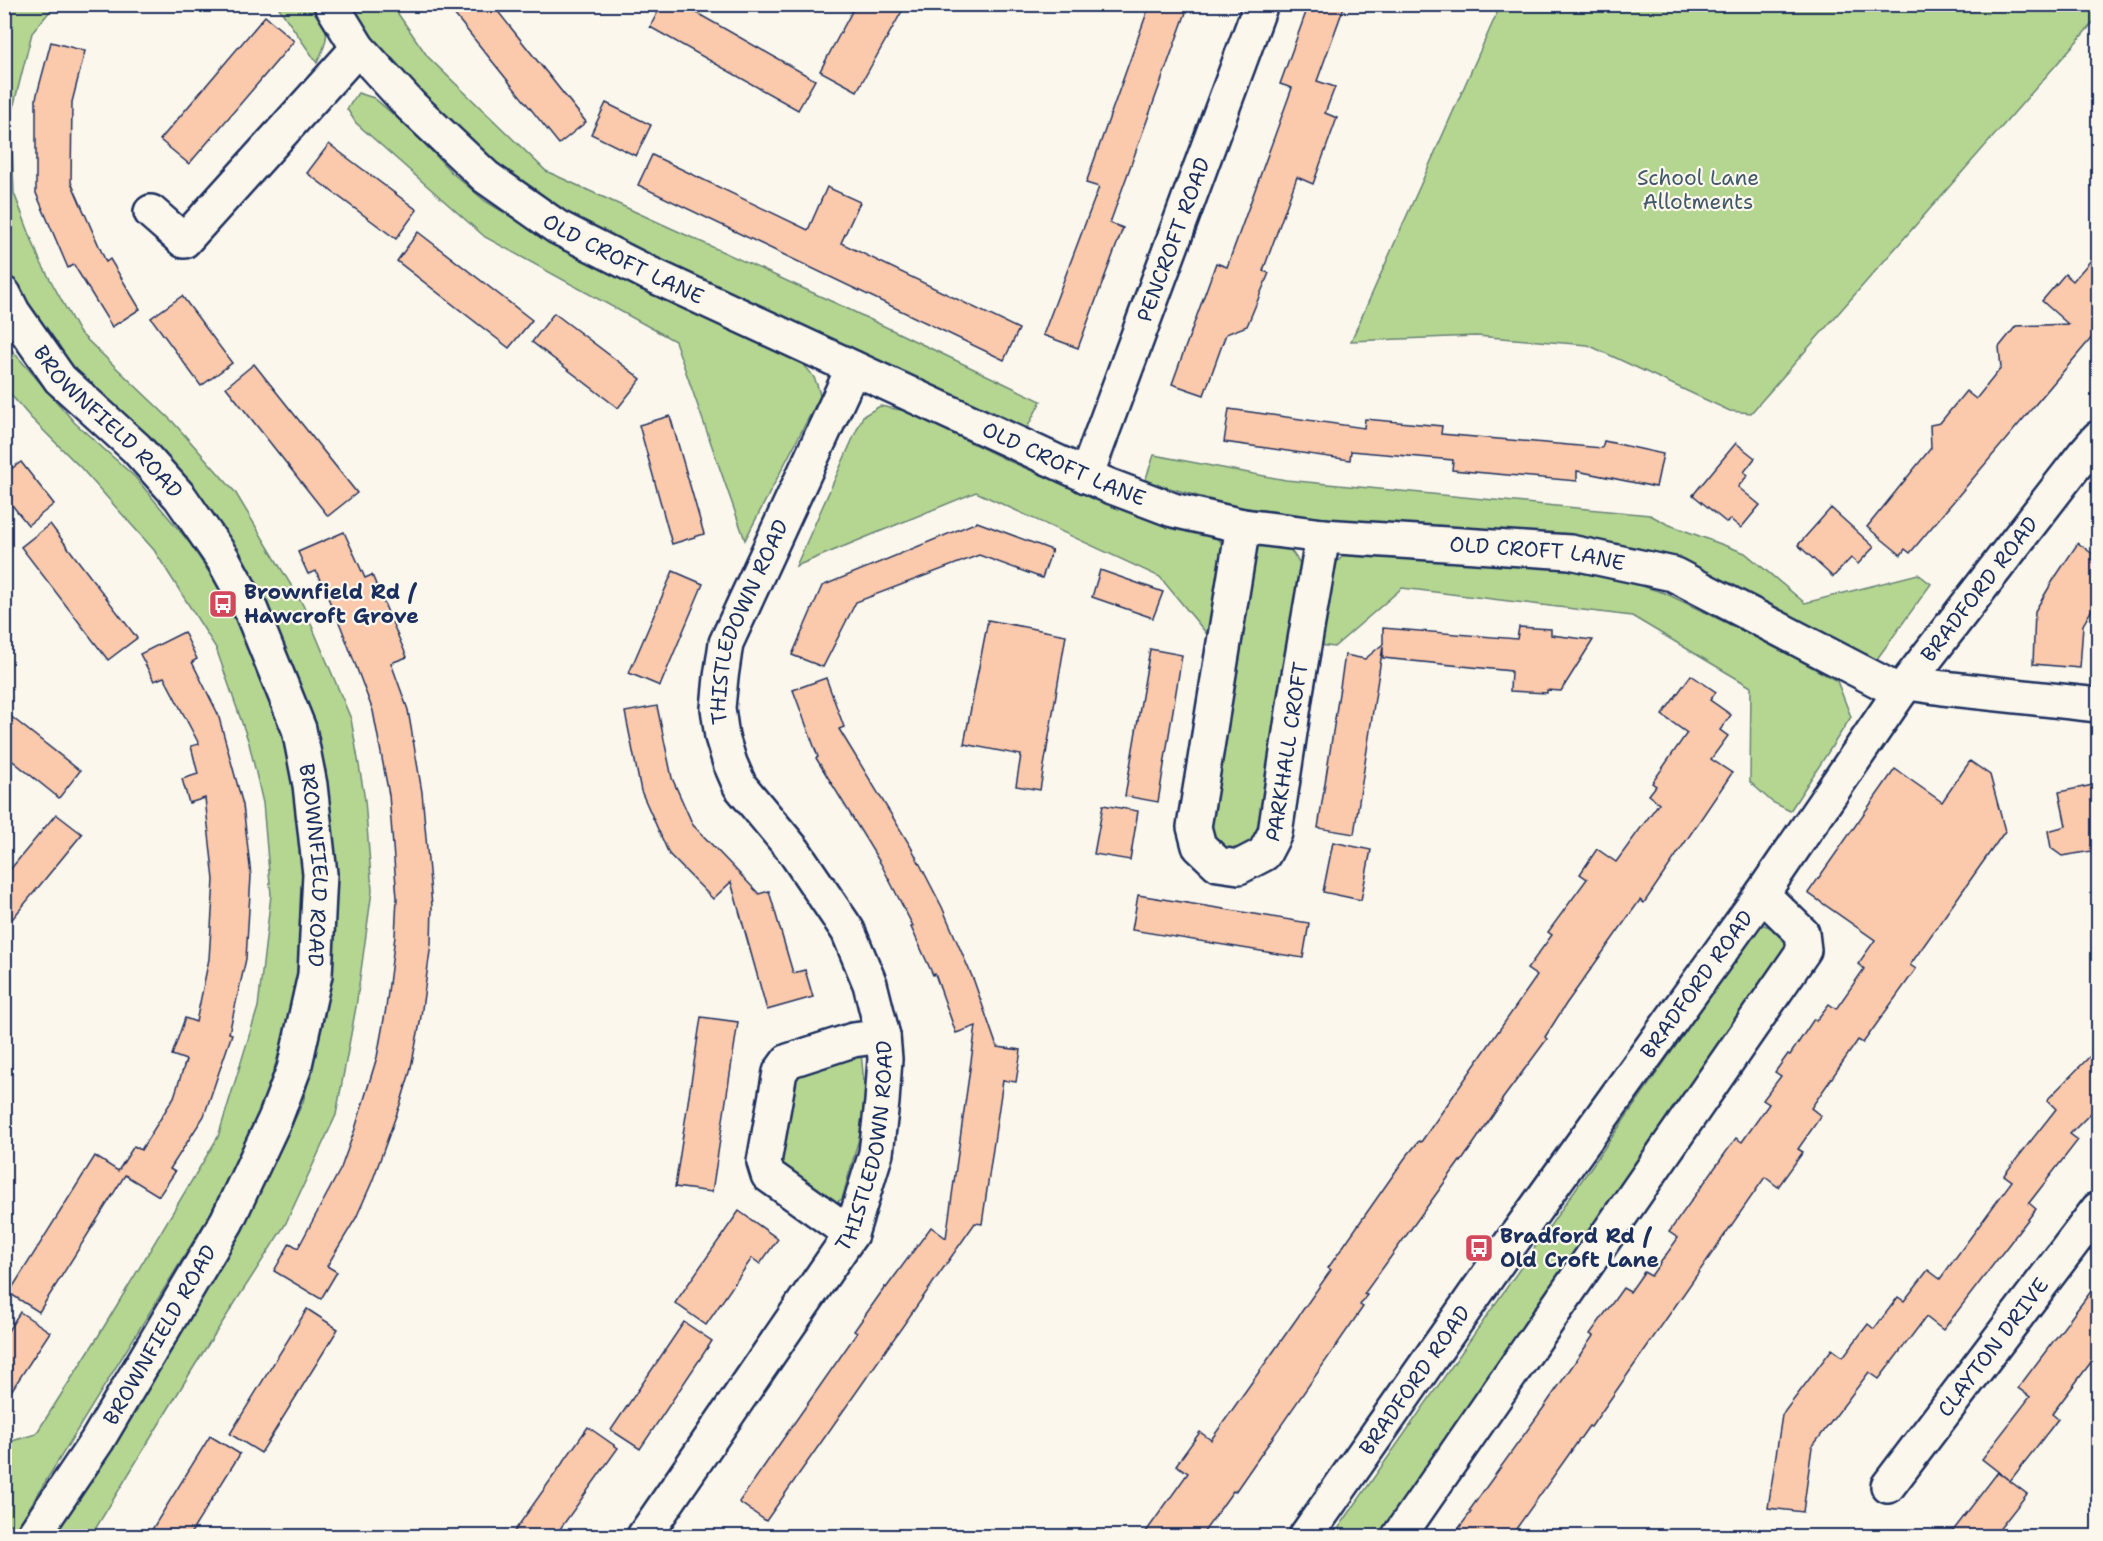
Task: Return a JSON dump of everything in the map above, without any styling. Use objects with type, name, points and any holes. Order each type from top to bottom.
[{"type":"street","name":"OLD CROFT LANE","points":[[331,4],[358,48],[411,106],[486,177],[557,227],[648,273],[1086,476],[1173,510],[1243,526],[1323,536],[1570,552],[1673,574],[1904,687],[1943,688],[2098,705]]},
{"type":"street","name":"PENCROFT ROAD","points":[[1086,476],[1261,4]]},
{"type":"street","points":[[151,212],[184,241],[358,48]]},
{"type":"street","name":"BROWNFIELD ROAD","points":[[4,294],[12,312],[60,379],[136,448],[180,497],[223,560],[250,608],[300,729],[310,785],[320,874],[315,975],[294,1069],[275,1119],[227,1221],[97,1441],[33,1536]]},
{"type":"street","name":"THISTLEDOWN ROAD","points":[[644,1536],[851,1234],[876,1153],[885,1059],[883,1036],[870,984],[848,931],[794,850],[740,786],[730,763],[718,708],[726,643],[853,369]]},
{"type":"street","name":"BRADFORD ROAD","points":[[1306,1536],[1511,1243],[1762,894],[1904,687],[2098,438]]},
{"type":"street","name":"PARKHALL CROFT","points":[[1243,526],[1194,827],[1199,846],[1218,864],[1239,867],[1264,854],[1275,833],[1323,536]]},
{"type":"street","points":[[1399,1536],[1804,950],[1802,933],[1762,894]]},
{"type":"street","points":[[851,1234],[768,1175],[764,1162],[780,1072],[788,1061],[853,1041],[883,1036]]},
{"type":"street","name":"CLAYTON DRIVE","points":[[1888,1486],[2098,1209]]},
{"type":"green space","name":"School Lane Allotments","points":[[1501,4],[2098,4],[2098,17],[1751,413],[1730,411],[1588,345],[1476,336],[1351,341]]},
{"type":"green space","points":[[10,5],[55,5],[32,33],[11,116],[14,193],[40,261],[79,332],[173,422],[235,492],[303,605],[351,719],[365,800],[372,891],[356,1007],[336,1115],[285,1225],[195,1365],[91,1536],[51,1536],[243,1228],[303,1102],[325,1016],[333,889],[326,771],[308,706],[267,606],[25,312],[5,261],[4,20]]},
{"type":"green space","points":[[277,5],[315,5],[326,27],[326,40],[317,63]]},
{"type":"green space","points":[[343,5],[392,5],[428,57],[546,171],[846,308],[1041,401],[1025,432],[603,235],[540,200],[435,115]]},
{"type":"green space","points":[[358,93],[374,98],[416,134],[451,172],[485,201],[579,258],[800,362],[808,369],[816,381],[820,396],[745,540],[675,341],[485,237],[356,123],[347,109]]},
{"type":"green space","points":[[4,341],[75,423],[135,477],[189,542],[230,604],[273,697],[295,792],[305,865],[295,998],[257,1127],[212,1211],[12,1536],[5,1536],[5,1443],[36,1434],[99,1335],[218,1137],[258,1007],[271,895],[263,803],[249,743],[216,648],[154,550],[5,388]]},
{"type":"green space","points":[[880,406],[906,411],[1009,461],[1116,507],[1210,533],[1221,542],[1226,556],[1207,634],[1160,577],[976,492],[796,566],[863,416]]},
{"type":"green space","points":[[1154,455],[1286,480],[1650,515],[1667,524],[1745,553],[1805,603],[1918,574],[1931,584],[1877,659],[1853,656],[1726,586],[1366,524],[1233,506],[1145,481]]},
{"type":"green space","points":[[1259,545],[1287,545],[1302,566],[1260,841],[1225,855],[1204,831],[1247,560]]},
{"type":"green space","points":[[1347,552],[1526,562],[1595,572],[1665,593],[1768,643],[1837,681],[1851,717],[1790,811],[1772,802],[1750,782],[1751,687],[1632,616],[1402,588],[1334,647],[1313,644],[1326,573]]},
{"type":"green space","points":[[1761,924],[1784,932],[1790,945],[1378,1536],[1333,1536]]},
{"type":"green space","points":[[861,1053],[865,1092],[860,1135],[842,1199],[834,1204],[775,1166],[791,1079],[802,1071]]},
{"type":"building","points":[[446,4],[492,4],[586,122],[559,144]]},
{"type":"building","points":[[662,4],[681,4],[815,80],[798,110],[650,27]]},
{"type":"building","points":[[856,4],[906,4],[857,91],[820,71]]},
{"type":"building","points":[[1150,4],[1189,4],[1110,223],[1123,228],[1078,348],[1043,335],[1099,187],[1086,183]]},
{"type":"building","points":[[1309,4],[1345,4],[1317,81],[1335,87],[1325,113],[1337,118],[1313,184],[1297,177],[1263,271],[1269,273],[1247,326],[1226,334],[1204,395],[1172,384],[1216,263],[1227,267],[1292,88],[1280,84]]},
{"type":"building","points":[[265,16],[294,41],[189,164],[160,140]]},
{"type":"building","points":[[51,42],[85,51],[72,102],[71,182],[106,262],[110,259],[140,309],[112,327],[74,265],[68,268],[36,193],[36,98]]},
{"type":"building","points":[[606,103],[651,125],[636,156],[591,134]]},
{"type":"building","points":[[329,144],[417,210],[396,239],[307,173]]},
{"type":"building","points":[[652,155],[808,230],[827,187],[860,202],[841,243],[1019,329],[1004,360],[638,185]]},
{"type":"building","points":[[418,232],[532,320],[509,348],[397,261]]},
{"type":"building","points":[[2098,252],[2098,321],[2091,331],[2094,335],[1910,553],[1905,549],[1901,555],[1867,527],[1931,448],[1930,425],[1940,423],[1966,391],[1976,399],[2001,368],[1999,347],[2016,326],[2068,324],[2042,301],[2065,274],[2073,281]]},
{"type":"building","points":[[182,296],[232,363],[201,386],[151,318]]},
{"type":"building","points":[[554,313],[641,379],[618,408],[532,342]]},
{"type":"building","points":[[254,364],[357,493],[328,516],[226,387]]},
{"type":"building","points":[[1229,409],[1364,428],[1365,419],[1442,426],[1441,434],[1602,448],[1604,441],[1663,454],[1656,487],[1577,471],[1577,481],[1452,470],[1453,460],[1351,451],[1350,460],[1224,442]]},
{"type":"building","points":[[670,416],[704,534],[672,544],[639,425]]},
{"type":"building","points":[[1736,443],[1755,458],[1744,472],[1748,475],[1738,487],[1760,505],[1741,528],[1730,519],[1727,523],[1693,495]]},
{"type":"building","points":[[21,462],[54,504],[28,525],[4,495],[4,474]]},
{"type":"building","points":[[1831,508],[1874,547],[1858,564],[1851,558],[1833,577],[1798,545]]},
{"type":"building","points":[[977,522],[1052,550],[1042,578],[979,555],[856,602],[823,667],[792,655],[822,586]]},
{"type":"building","points":[[50,524],[137,638],[108,660],[21,547]]},
{"type":"building","points":[[344,532],[365,578],[372,575],[407,657],[391,663],[408,710],[422,792],[432,906],[431,944],[420,1023],[401,1102],[372,1182],[356,1218],[327,1266],[337,1272],[321,1299],[274,1271],[290,1243],[298,1248],[341,1168],[355,1129],[377,1057],[386,1008],[397,898],[389,795],[373,711],[341,627],[316,571],[308,574],[298,552]]},
{"type":"building","points":[[2078,543],[2098,558],[2098,599],[2083,625],[2080,668],[2033,664],[2035,611]]},
{"type":"building","points":[[1100,570],[1163,592],[1153,618],[1092,597]]},
{"type":"building","points":[[673,571],[703,584],[660,686],[629,673]]},
{"type":"building","points":[[988,620],[1066,635],[1040,790],[1016,786],[1021,755],[964,744]]},
{"type":"building","points":[[1519,627],[1551,629],[1551,635],[1593,640],[1561,691],[1547,690],[1547,693],[1510,691],[1511,671],[1383,658],[1383,646],[1354,834],[1318,828],[1345,655],[1365,659],[1383,644],[1383,628],[1517,639]]},
{"type":"building","points":[[184,632],[197,659],[192,662],[218,714],[243,805],[251,876],[246,959],[229,1033],[232,1034],[204,1116],[170,1169],[175,1172],[159,1196],[125,1175],[39,1312],[9,1293],[95,1156],[118,1171],[134,1146],[141,1150],[174,1097],[186,1060],[172,1055],[185,1018],[196,1022],[209,959],[214,880],[205,798],[189,803],[182,779],[198,774],[191,746],[199,744],[164,677],[154,681],[140,654]]},
{"type":"building","points":[[1150,649],[1182,655],[1158,802],[1125,796]]},
{"type":"building","points":[[1691,675],[1716,692],[1710,700],[1731,715],[1720,730],[1728,736],[1711,759],[1732,773],[1644,903],[1640,900],[1566,1004],[1545,1037],[1547,1039],[1501,1101],[1461,1162],[1364,1294],[1367,1295],[1360,1305],[1363,1307],[1235,1492],[1233,1491],[1201,1536],[1143,1536],[1188,1473],[1176,1465],[1200,1432],[1211,1440],[1331,1270],[1328,1268],[1405,1158],[1419,1141],[1421,1142],[1537,976],[1527,969],[1552,935],[1548,932],[1587,879],[1580,874],[1597,849],[1616,862],[1659,803],[1649,795],[1656,786],[1652,783],[1687,733],[1662,715]]},
{"type":"building","points":[[826,678],[844,727],[839,729],[911,847],[942,907],[974,981],[997,1047],[1021,1050],[1016,1082],[1003,1080],[982,1224],[975,1223],[766,1521],[739,1502],[857,1333],[854,1331],[931,1227],[946,1238],[976,1026],[956,1033],[935,974],[933,975],[911,927],[913,926],[881,864],[816,758],[818,757],[793,690]]},
{"type":"building","points":[[657,706],[672,778],[693,825],[759,894],[769,891],[793,973],[805,970],[813,997],[767,1010],[731,882],[713,899],[669,854],[641,791],[625,712]]},
{"type":"building","points":[[4,711],[80,771],[59,798],[4,754]]},
{"type":"building","points":[[1970,761],[1990,775],[2005,831],[1910,965],[1916,969],[1863,1043],[1858,1040],[1811,1108],[1821,1116],[1798,1149],[1803,1152],[1778,1187],[1765,1177],[1591,1427],[1589,1426],[1511,1536],[1453,1536],[1593,1336],[1590,1334],[1623,1288],[1630,1292],[1644,1272],[1651,1276],[1678,1238],[1669,1232],[1736,1138],[1742,1142],[1769,1104],[1763,1100],[1781,1076],[1775,1072],[1788,1054],[1790,1055],[1814,1019],[1816,1021],[1829,1004],[1836,1009],[1864,969],[1858,964],[1875,940],[1808,893],[1895,769],[1942,802]]},
{"type":"building","points":[[2098,784],[2098,833],[2094,834],[2098,850],[2062,856],[2051,848],[2048,831],[2066,826],[2059,792]]},
{"type":"building","points":[[1103,805],[1138,811],[1130,860],[1094,854]]},
{"type":"building","points":[[56,814],[82,834],[4,929],[4,877]]},
{"type":"building","points":[[1333,842],[1371,850],[1361,900],[1323,892]]},
{"type":"building","points":[[1138,895],[1309,923],[1303,958],[1132,930]]},
{"type":"building","points":[[701,1017],[738,1022],[712,1192],[675,1187]]},
{"type":"building","points":[[2098,1048],[2098,1106],[2070,1134],[2078,1140],[2029,1203],[2036,1209],[1943,1330],[1926,1317],[1879,1379],[1869,1372],[1812,1447],[1803,1512],[1768,1508],[1782,1415],[1832,1349],[1843,1357],[1868,1324],[1874,1329],[1898,1297],[1904,1301],[1928,1270],[1940,1279],[2012,1181],[2004,1175],[2056,1109],[2047,1100]]},
{"type":"building","points":[[739,1211],[778,1239],[760,1264],[752,1258],[706,1325],[675,1303]]},
{"type":"building","points":[[2098,1282],[2098,1353],[2052,1414],[2058,1419],[2010,1481],[1982,1459],[2030,1397],[2018,1388]]},
{"type":"building","points":[[307,1309],[338,1329],[261,1453],[230,1434]]},
{"type":"building","points":[[20,1312],[50,1332],[4,1402],[4,1337]]},
{"type":"building","points":[[684,1322],[712,1341],[640,1449],[611,1430]]},
{"type":"building","points":[[588,1427],[618,1448],[555,1536],[511,1536]]},
{"type":"building","points":[[210,1436],[240,1454],[189,1536],[148,1536]]},
{"type":"building","points":[[1998,1472],[2027,1494],[1994,1536],[1949,1536]]},
{"type":"place","name":"Brownfield Rd / Hawcroft Grove","points":[[223,604]]},
{"type":"place","name":"Bradford Rd / Old Croft Lane","points":[[1479,1248]]}]
